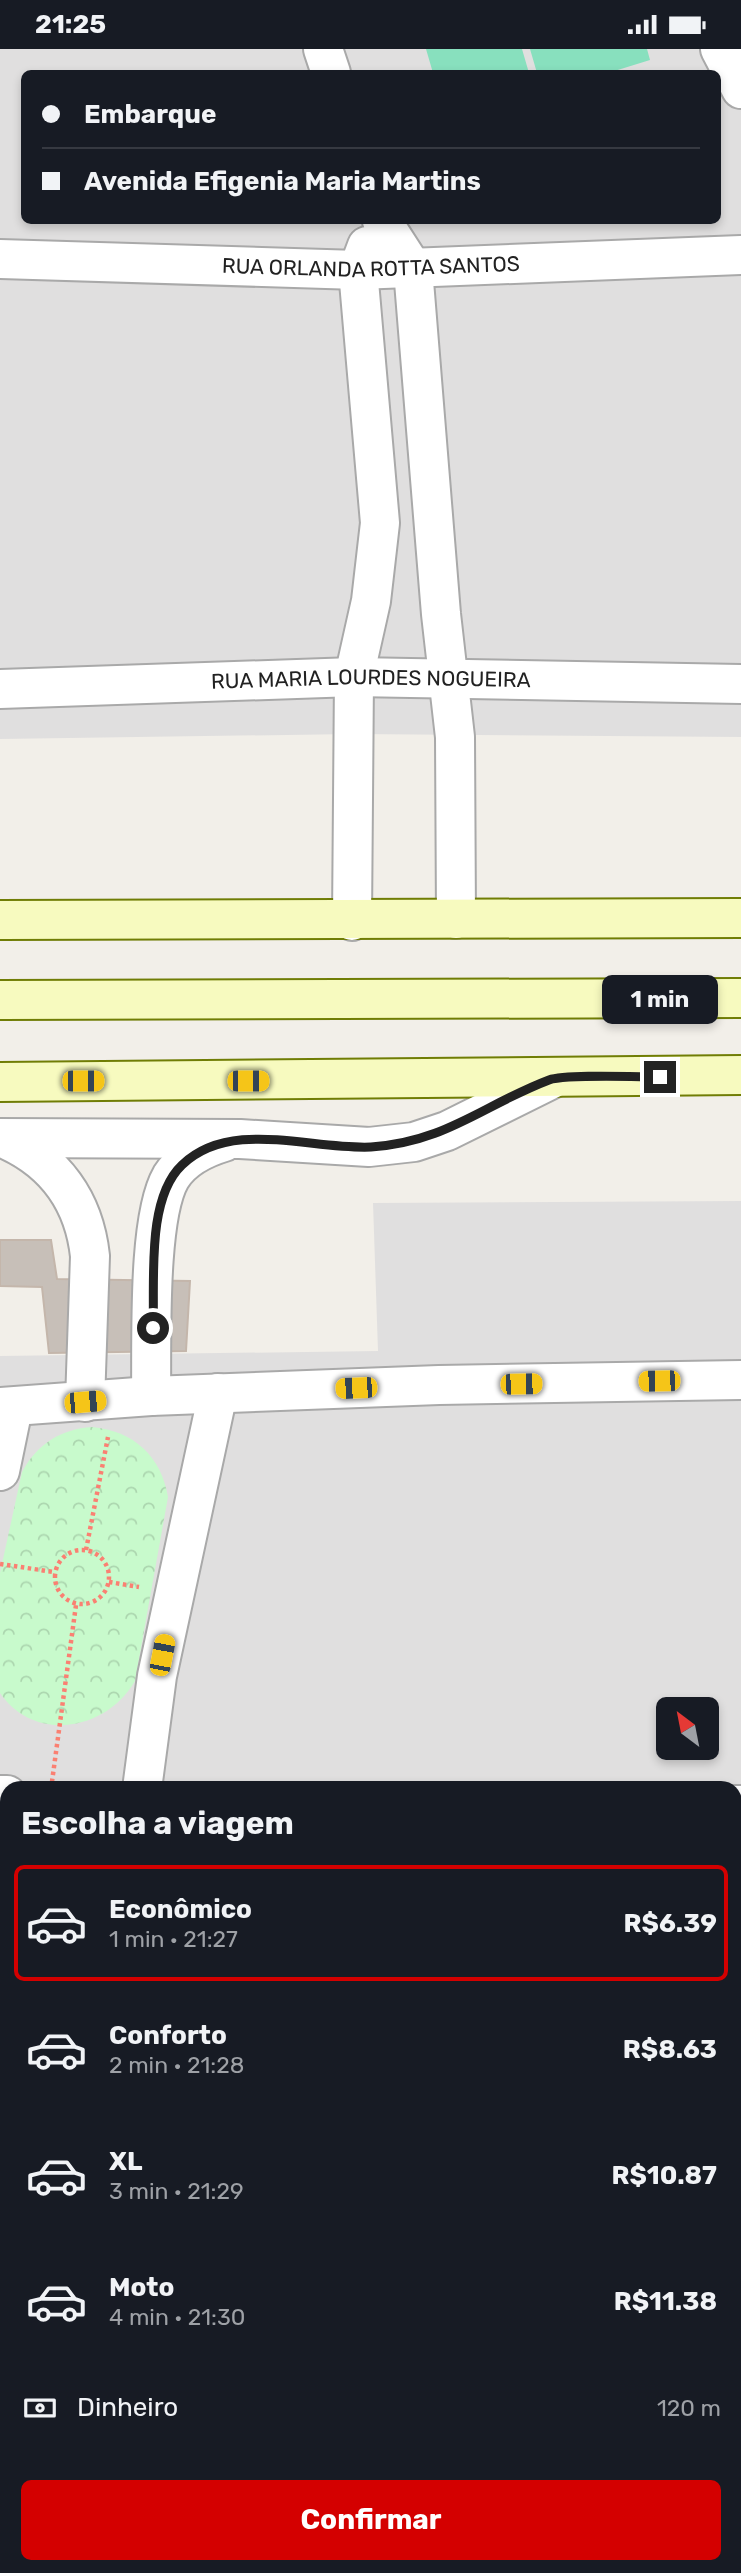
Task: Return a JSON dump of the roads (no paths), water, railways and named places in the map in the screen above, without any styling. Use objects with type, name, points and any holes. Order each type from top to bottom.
[{"type":"main road","points":[[0,920],[741,918]]},
{"type":"main road","points":[[0,1000],[741,998]]},
{"type":"main road","points":[[0,1082],[552,1079],[741,1075]]},
{"type":"street","points":[[323,49],[330,70]]},
{"type":"street","points":[[720,49],[741,89]]},
{"type":"street","points":[[352,921],[354,677],[371,601],[380,523],[358,270],[379,224]]},
{"type":"street","points":[[382,224],[414,269],[455,737],[456,919]]},
{"type":"street","name":"RUA ORLANDA ROTTA SANTOS","points":[[0,259],[358,270],[741,255]]},
{"type":"street","name":"RUA MARIA LOURDES NOGUEIRA","points":[[0,689],[354,677],[741,684]]},
{"type":"street","points":[[1,1138],[240,1139],[369,1147],[414,1142],[447,1131],[552,1079]]},
{"type":"street","points":[[1,1138],[41,1159],[71,1192],[88,1233],[117,1399]]},
{"type":"street","points":[[117,1399],[159,1204],[173,1174],[183,1163],[210,1146],[240,1139]]},
{"type":"street","points":[[0,1471],[7,1407],[218,1393],[439,1385],[741,1380]]},
{"type":"street","points":[[143,1781],[169,1617],[218,1393]]}]
